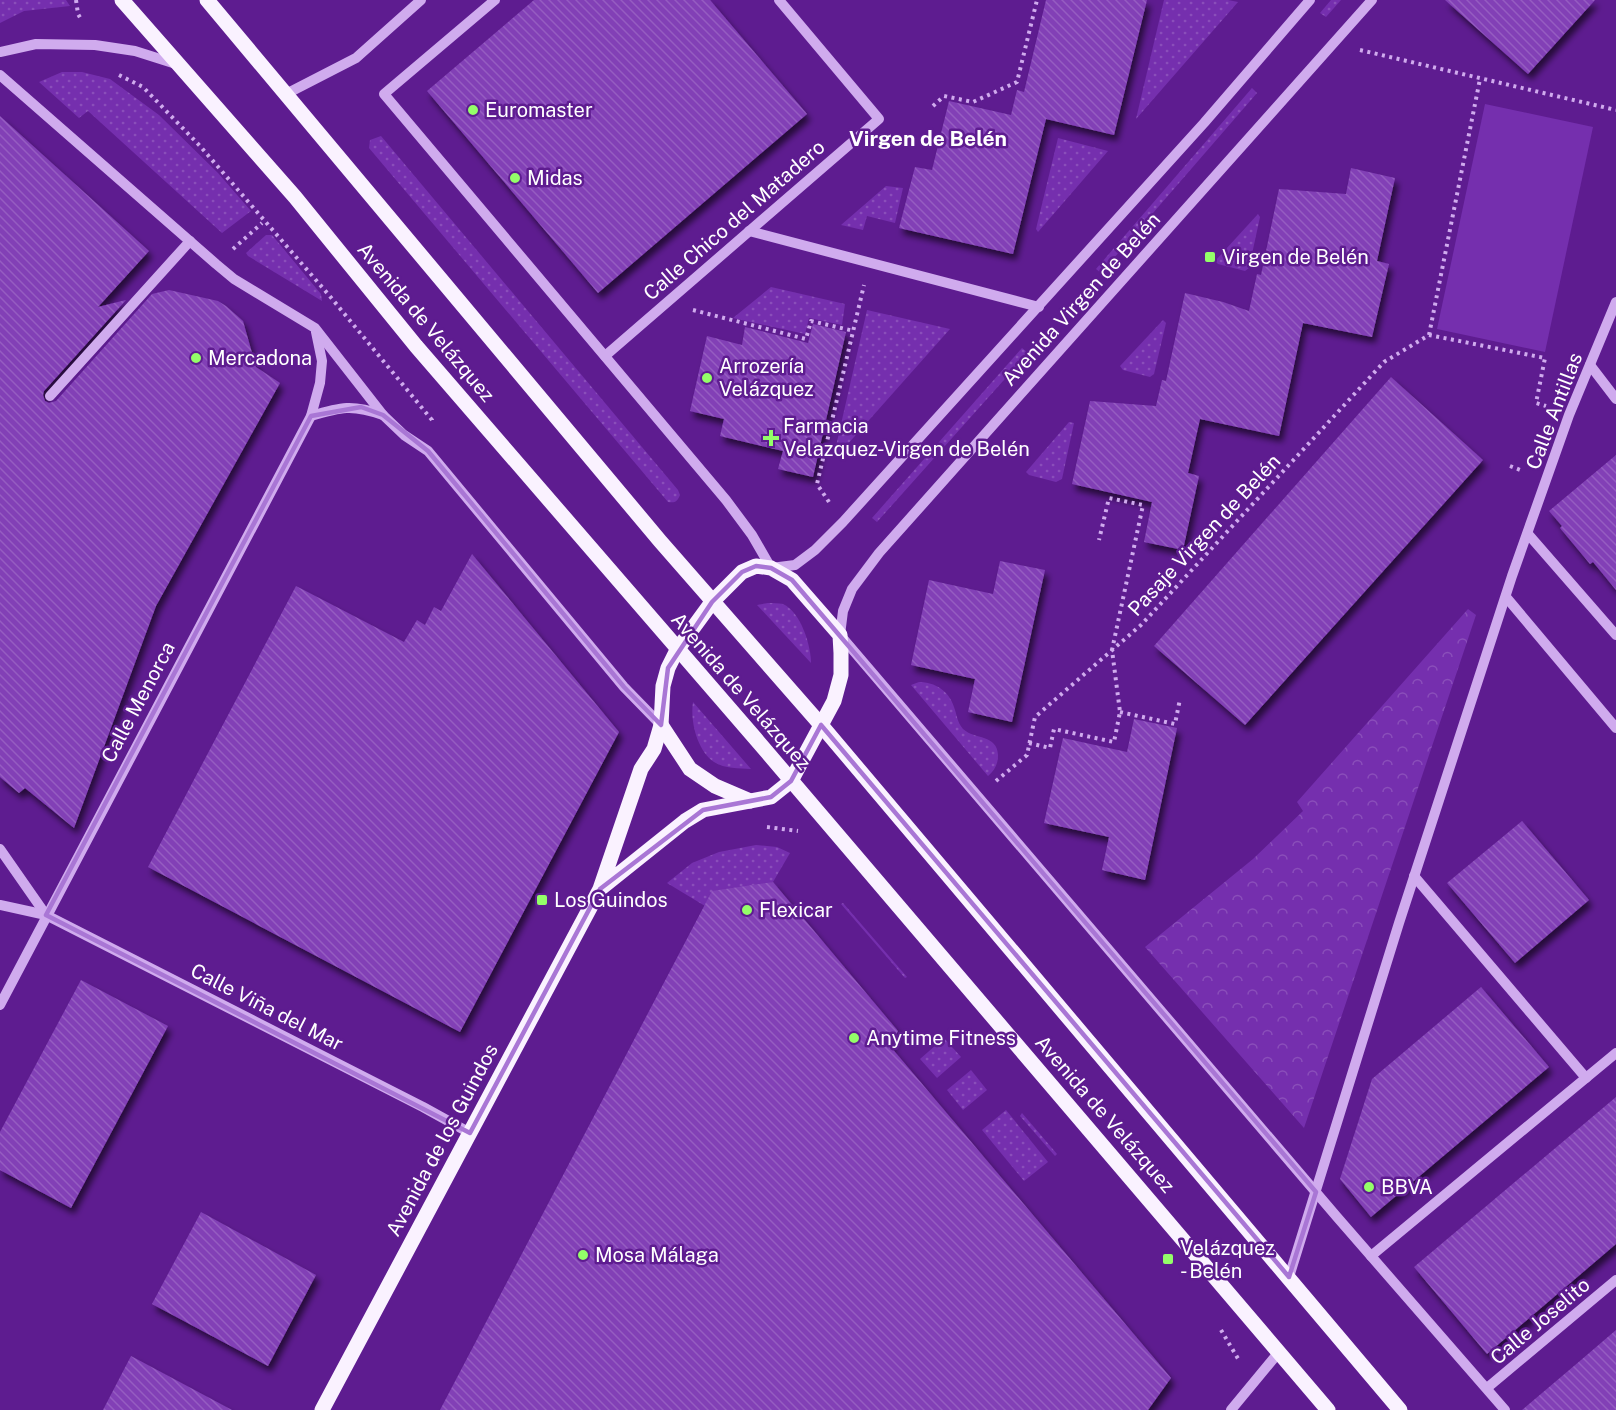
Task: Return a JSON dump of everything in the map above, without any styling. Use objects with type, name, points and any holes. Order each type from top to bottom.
[{"type":"main road","name":"Avenida de Velázquez","points":[[122,0],[295,197],[416,346],[1188,1243],[1328,1410]]},
{"type":"main road","name":"Avenida de Velázquez","points":[[207,0],[712,602],[821,726],[1400,1410]]},
{"type":"main road","name":"Avenida de los Guindos","points":[[322,1410],[600,888],[641,769],[654,749],[661,725],[663,686],[668,668],[677,650],[712,602],[742,572],[756,566],[771,568]]},
{"type":"main road","points":[[771,568],[792,580],[840,635],[841,675],[834,701],[791,781]]},
{"type":"main road","points":[[661,725],[690,769],[715,786],[750,801]]},
{"type":"main road","name":"Avenida de los Guindos","points":[[600,888],[685,821],[703,810],[771,797],[791,781]]},
{"type":"street","points":[[286,94],[356,58],[421,0]]},
{"type":"street","points":[[495,0],[384,94],[726,500],[752,535],[771,568]]},
{"type":"street","name":"Calle Chico del Matadero","points":[[605,356],[879,119],[779,0]]},
{"type":"street","name":"Avenida Virgen de Belén","points":[[771,568],[795,565],[815,550],[843,522],[1204,123],[1310,0]]},
{"type":"street","name":"Avenida Virgen de Belén","points":[[840,635],[843,611],[852,589],[879,552],[1372,0]]},
{"type":"street","points":[[0,52],[36,44],[95,45],[135,51],[178,65]]},
{"type":"street","points":[[0,75],[234,279],[315,328],[383,415],[404,435],[428,451],[624,687],[661,725]]},
{"type":"street","points":[[749,231],[1039,307]]},
{"type":"street","points":[[50,396],[190,242]]},
{"type":"street","name":"Calle Antillas","points":[[1289,1278],[1414,876],[1506,597],[1569,415],[1616,302]]},
{"type":"street","name":"Calle Menorca","points":[[0,1005],[311,416],[320,383],[322,361],[315,328]]},
{"type":"street","points":[[1590,365],[1616,399]]},
{"type":"street","points":[[311,416],[337,408],[361,407],[383,415]]},
{"type":"street","points":[[1528,534],[1616,635]]},
{"type":"street","points":[[1506,597],[1616,729]]},
{"type":"street","points":[[840,635],[1505,1410]]},
{"type":"street","name":"Calle Viña del Mar","points":[[0,849],[46,915]]},
{"type":"street","points":[[1414,876],[1586,1078]]},
{"type":"street","name":"Calle Viña del Mar","points":[[0,905],[46,915],[470,1133]]},
{"type":"street","points":[[1371,1256],[1616,1053]]},
{"type":"street","name":"Calle Joselito","points":[[1487,1388],[1616,1280]]},
{"type":"street","points":[[1231,1410],[1279,1352]]},
{"type":"path","points":[[76,0],[78,14]]},
{"type":"path","points":[[933,106],[944,96],[973,102],[1017,82],[1037,0]]},
{"type":"path","points":[[1334,44],[1616,110]]},
{"type":"path","points":[[1480,79],[1429,335],[1545,358],[1536,403],[1569,415]]},
{"type":"path","points":[[216,264],[262,224]]},
{"type":"path","points":[[843,522],[817,484],[869,264]]},
{"type":"path","points":[[666,303],[806,339],[811,321],[854,331]]},
{"type":"path","name":"Pasaje Virgen de Belén","points":[[1029,744],[1035,717],[1141,625],[1384,362],[1429,335]]},
{"type":"path","points":[[978,795],[1027,755],[1029,744],[1050,748],[1054,729],[1114,742],[1120,712],[1112,650],[1143,505],[1109,498],[1099,540]]},
{"type":"path","points":[[1120,712],[1174,724],[1180,699]]},
{"type":"highlighted area","points":[[361,407],[383,415],[428,451],[624,687],[661,725],[668,668],[712,602],[742,572],[756,566],[771,568],[792,580],[1316,1192],[1289,1277],[821,725],[791,781],[771,797],[703,810],[600,889],[470,1133],[46,915],[311,416]]},
{"type":"green space","points":[[0,0],[66,0],[70,6],[24,11],[0,23]]},
{"type":"green space","points":[[1164,0],[1238,2],[1136,119]]},
{"type":"green space","points":[[1331,0],[1341,0],[1326,17],[1320,13]]},
{"type":"green space","points":[[62,72],[82,72],[110,79],[159,115],[218,173],[251,211],[222,233],[88,111],[79,118],[39,82]]},
{"type":"green space","points":[[1252,88],[1257,93],[1101,273],[1096,269]]},
{"type":"green space","points":[[1485,104],[1593,127],[1545,352],[1437,329]]},
{"type":"green space","points":[[381,136],[678,490],[680,495],[677,501],[668,502],[369,148],[370,140]]},
{"type":"green space","points":[[1058,138],[1108,151],[1038,232],[1036,229]]},
{"type":"green space","points":[[886,186],[903,188],[895,223],[867,216],[863,230],[841,225]]},
{"type":"green space","points":[[1258,214],[1260,217],[1249,268],[1245,271],[1218,264],[1215,261]]},
{"type":"green space","points":[[266,235],[272,235],[321,294],[322,301],[248,256],[246,253]]},
{"type":"green space","points":[[771,287],[845,304],[842,325],[809,318],[805,334],[733,318]]},
{"type":"green space","points":[[867,310],[950,329],[838,455],[834,455]]},
{"type":"green space","points":[[1163,320],[1166,323],[1154,374],[1150,377],[1123,370],[1120,366]]},
{"type":"green space","points":[[1022,348],[1028,353],[877,522],[872,518]]},
{"type":"green space","points":[[1069,422],[1074,423],[1062,479],[1056,482],[1029,475],[1026,472]]},
{"type":"green space","points":[[783,604],[795,614],[807,639],[811,663],[757,605]]},
{"type":"green space","points":[[1468,609],[1476,615],[1304,1128],[1145,947],[1253,859],[1303,811],[1297,802]]},
{"type":"green space","points":[[919,682],[936,686],[945,692],[952,701],[963,729],[990,740],[997,748],[997,761],[988,776],[911,685]]},
{"type":"green space","points":[[693,702],[751,769],[723,766],[708,757],[696,735]]},
{"type":"green space","points":[[756,845],[777,847],[790,853],[773,882],[705,906],[667,883],[692,863],[719,852]]},
{"type":"green space","points":[[843,903],[907,977],[905,978],[841,904]]},
{"type":"green space","points":[[944,1038],[961,1057],[937,1078],[920,1059]]},
{"type":"green space","points":[[971,1070],[987,1090],[963,1110],[947,1090]]},
{"type":"green space","points":[[1006,1110],[1048,1162],[1024,1181],[982,1130]]},
{"type":"green space","points":[[1022,1113],[1057,1154],[1055,1156],[1020,1116]]},
{"type":"building","points":[[534,0],[710,0],[807,114],[598,293],[427,91]]},
{"type":"building","points":[[1046,0],[1147,0],[1114,135],[1046,119],[1013,254],[899,228],[915,167],[932,170],[949,101],[1011,115],[1017,90],[1024,92]]},
{"type":"building","points":[[1445,0],[1595,0],[1528,74]]},
{"type":"building","points":[[0,116],[149,251],[98,307],[126,300],[44,391],[45,401],[49,403],[56,401],[152,294],[169,290],[218,301],[226,306],[243,321],[256,367],[280,383],[156,606],[74,828],[25,788],[19,793],[0,777]]},
{"type":"building","points":[[1351,168],[1395,178],[1377,261],[1389,264],[1372,337],[1303,323],[1279,436],[1200,419],[1188,473],[1199,476],[1183,550],[1144,542],[1152,502],[1072,484],[1090,401],[1156,406],[1162,380],[1166,381],[1185,293],[1249,311],[1257,274],[1261,275],[1279,189],[1346,194]]},
{"type":"building","points":[[813,324],[846,332],[813,477],[778,469],[783,451],[720,436],[724,419],[690,411],[707,336],[742,345],[745,327],[808,343]]},
{"type":"building","points":[[1391,377],[1483,460],[1245,725],[1154,646]]},
{"type":"building","points":[[1616,455],[1616,590],[1593,562],[1590,564],[1549,511]]},
{"type":"building","points":[[472,554],[619,732],[460,1032],[148,867],[296,586],[404,642],[417,620],[425,625],[434,607],[441,611]]},
{"type":"building","points":[[1000,561],[1045,570],[1012,722],[968,712],[975,679],[911,665],[929,580],[993,594]]},
{"type":"building","points":[[1134,719],[1177,728],[1145,880],[1102,870],[1109,837],[1044,823],[1063,738],[1127,752]]},
{"type":"building","points":[[1522,821],[1589,900],[1515,963],[1447,883]]},
{"type":"building","points":[[773,882],[898,1031],[890,1046],[1171,1378],[1148,1410],[440,1410],[712,891]]},
{"type":"building","points":[[81,980],[168,1026],[71,1208],[0,1170],[0,1132]]},
{"type":"building","points":[[1481,987],[1549,1067],[1371,1217],[1340,1179],[1372,1079]]},
{"type":"building","points":[[1616,1097],[1616,1244],[1487,1354],[1414,1267]]},
{"type":"building","points":[[201,1212],[316,1275],[268,1366],[152,1304]]},
{"type":"building","points":[[1616,1330],[1616,1410],[1522,1410],[1581,1360]]},
{"type":"building","points":[[131,1356],[232,1410],[103,1410]]},
{"type":"place","name":"Euromaster","points":[[473,110]]},
{"type":"place","name":"Midas","points":[[515,178]]},
{"type":"place","name":"Virgen de Belén","points":[[1210,257]]},
{"type":"place","name":"Mercadona","points":[[196,358]]},
{"type":"place","name":"Arrozería Velázquez","points":[[707,378]]},
{"type":"place","name":"Farmacia Velazquez-Virgen de Belén","points":[[771,438]]},
{"type":"place","name":"Los Guindos","points":[[542,900]]},
{"type":"place","name":"Flexicar","points":[[747,910]]},
{"type":"place","name":"Anytime Fitness","points":[[854,1038]]},
{"type":"place","name":"BBVA","points":[[1369,1187]]},
{"type":"place","name":"Mosa Málaga","points":[[583,1255]]},
{"type":"place","name":"Velázquez - Belén","points":[[1168,1259]]},
{"type":"district","name":"Virgen de Belén","points":[[928,138]]}]
